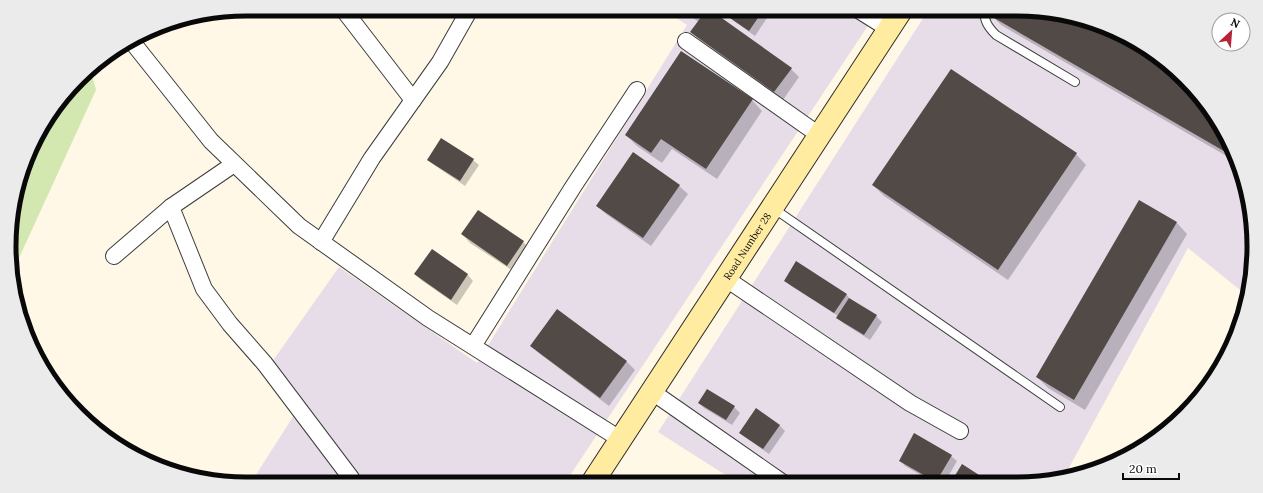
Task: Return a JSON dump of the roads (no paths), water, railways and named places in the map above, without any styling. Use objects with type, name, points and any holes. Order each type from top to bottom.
[{"type":"street","points":[[348,16],[413,100]]},
{"type":"street","points":[[321,242],[372,158],[440,62],[466,16]]},
{"type":"street","points":[[869,16],[889,29]]},
{"type":"street","name":"Road Number 28","points":[[596,477],[897,16]]},
{"type":"street","points":[[686,40],[820,135]]},
{"type":"street","points":[[135,45],[211,142],[299,226],[428,318],[620,440]]},
{"type":"street","points":[[473,346],[573,187],[637,90]]},
{"type":"street","points":[[114,256],[171,208],[234,164]]},
{"type":"street","points":[[171,208],[204,289],[230,324],[265,364],[349,477]]},
{"type":"street","points":[[725,278],[910,403],[960,430]]},
{"type":"street","points":[[651,391],[774,477]]},
{"type":"lane","points":[[985,16],[988,28],[996,35],[1075,82]]},
{"type":"lane","points":[[772,207],[1060,407]]}]
